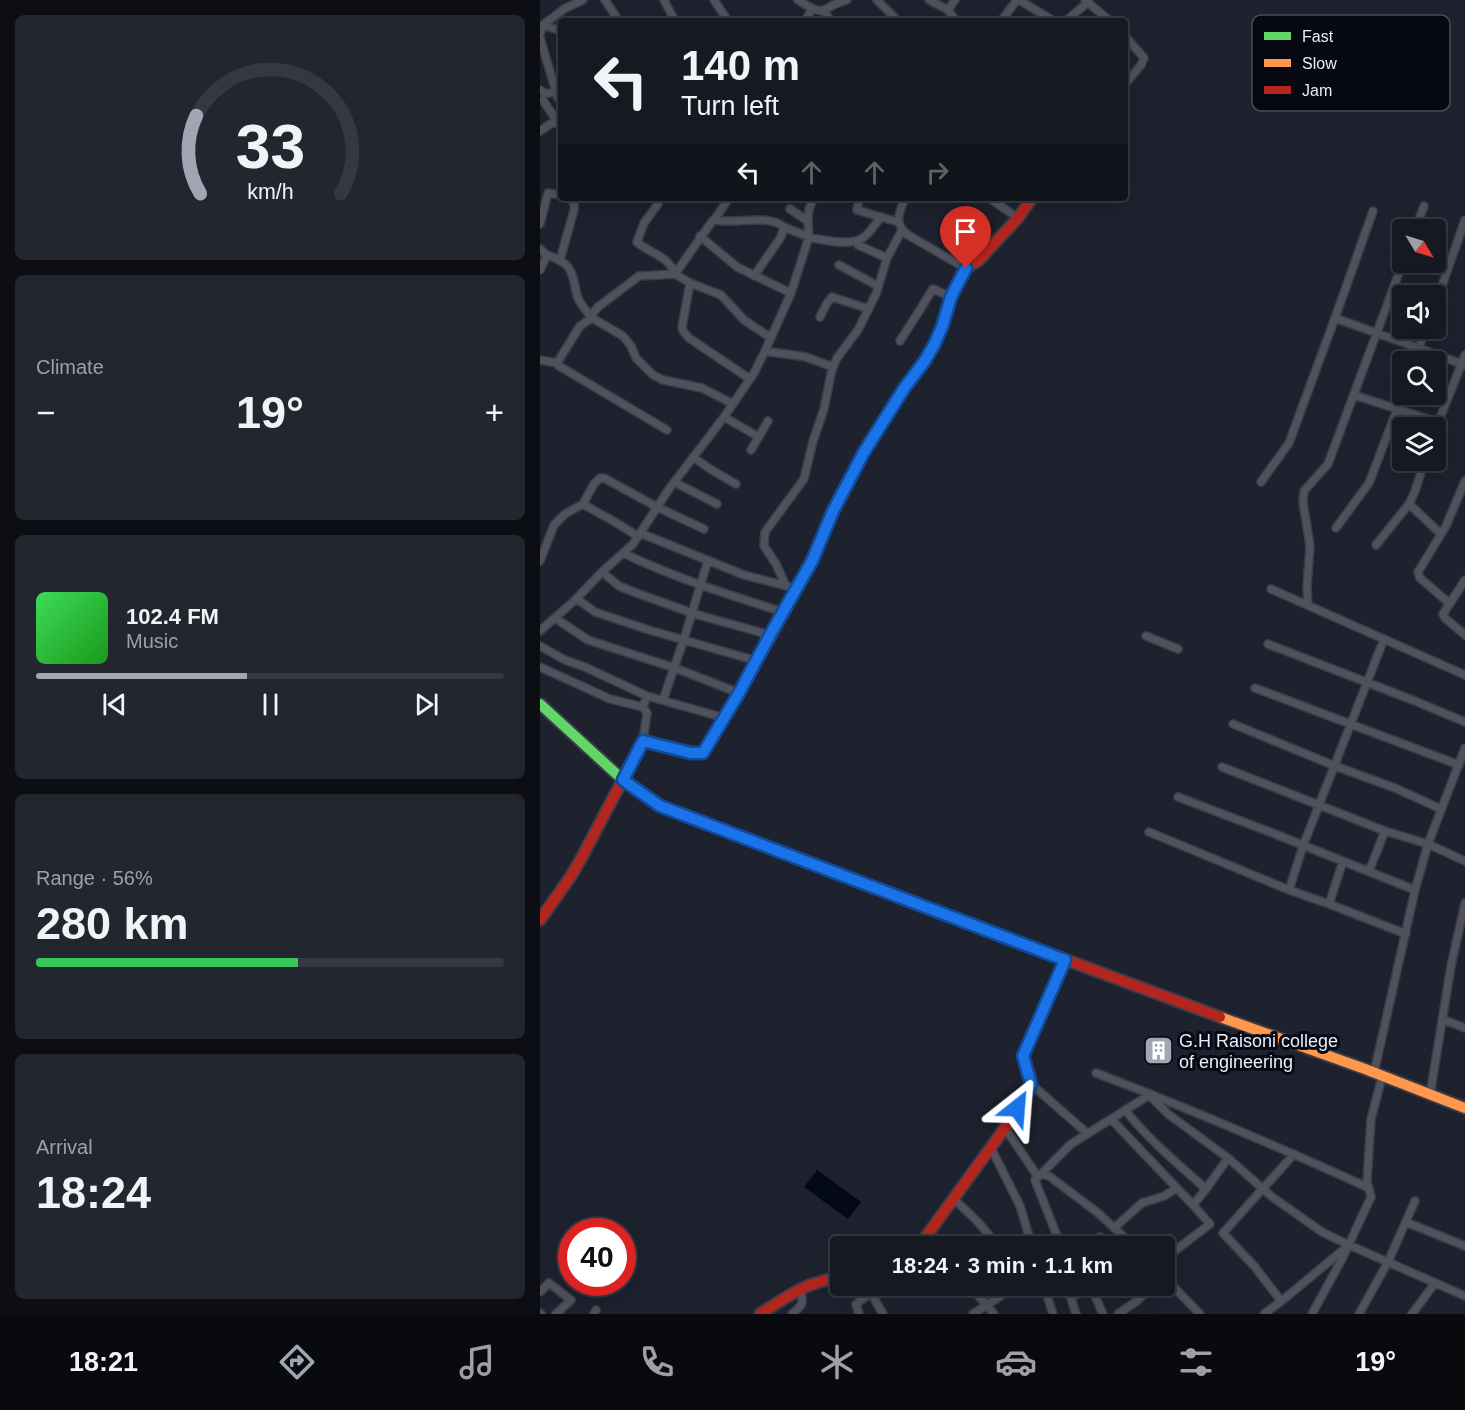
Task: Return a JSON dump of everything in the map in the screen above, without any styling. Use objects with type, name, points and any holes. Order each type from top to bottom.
[{"type":"street","points":[[558,98],[540,36],[543,25],[564,9],[583,0]]},
{"type":"street","points":[[605,0],[617,18]]},
{"type":"street","points":[[664,0],[673,18]]},
{"type":"street","points":[[714,0],[726,18]]},
{"type":"street","points":[[798,0],[817,11],[824,11],[847,0]]},
{"type":"street","points":[[877,0],[895,18]]},
{"type":"street","points":[[929,0],[948,10],[954,18]]},
{"type":"street","points":[[948,10],[955,0]]},
{"type":"street","points":[[1003,18],[1018,0],[1049,18]]},
{"type":"street","points":[[1069,18],[1086,1],[1106,18]]},
{"type":"street","points":[[807,18],[812,9]]},
{"type":"street","points":[[824,11],[829,18]]},
{"type":"street","points":[[543,25],[558,30]]},
{"type":"street","points":[[1128,39],[1144,58],[1128,80]]},
{"type":"street","points":[[540,90],[548,94],[557,90]]},
{"type":"street","points":[[543,100],[558,123]]},
{"type":"street","points":[[540,130],[552,123],[558,125]]},
{"type":"street","points":[[540,190],[558,195]]},
{"type":"street","points":[[540,224],[548,193]]},
{"type":"street","points":[[560,260],[574,210],[572,201]]},
{"type":"street","points":[[656,201],[657,204],[644,223],[637,242],[672,265],[675,274]]},
{"type":"street","points":[[675,274],[727,201]]},
{"type":"street","points":[[540,631],[577,599],[633,544],[674,482],[750,379],[791,293],[808,237],[808,208],[812,201]]},
{"type":"street","points":[[858,201],[857,210],[898,222]]},
{"type":"street","points":[[904,201],[898,216],[902,230],[966,268]]},
{"type":"street","points":[[993,201],[1017,218]]},
{"type":"street","points":[[643,741],[691,753],[703,753],[725,718],[783,612],[791,587],[812,561],[833,511],[864,452],[934,345],[951,297],[966,268],[978,261],[1030,201]]},
{"type":"street","points":[[1419,219],[1424,206]]},
{"type":"street","points":[[790,209],[808,221]]},
{"type":"street","points":[[1261,482],[1289,443],[1373,211]]},
{"type":"street","points":[[715,219],[759,220],[780,224],[808,237],[842,242],[865,236],[881,218]]},
{"type":"street","points":[[1442,285],[1465,220]]},
{"type":"street","points":[[754,276],[781,237],[784,227]]},
{"type":"street","points":[[791,587],[764,546],[765,532],[804,479],[824,409],[833,367],[869,309],[887,258],[902,230]]},
{"type":"street","points":[[700,236],[737,267],[791,293]]},
{"type":"street","points":[[858,245],[887,258]]},
{"type":"street","points":[[540,249],[544,254],[560,260],[568,267],[579,299],[592,318],[623,336],[631,346],[636,358],[653,375],[663,380],[702,388],[733,404]]},
{"type":"street","points":[[540,270],[547,255]]},
{"type":"street","points":[[839,265],[878,286]]},
{"type":"street","points":[[1308,606],[1307,587],[1311,546],[1303,498],[1304,491],[1328,464],[1399,273]]},
{"type":"street","points":[[557,363],[580,326],[592,318],[598,307],[639,276],[675,274],[690,283],[721,295],[744,320],[771,338]]},
{"type":"street","points":[[690,283],[683,331],[689,338],[750,379]]},
{"type":"street","points":[[900,341],[933,289],[951,297]]},
{"type":"street","points":[[820,318],[832,297],[869,309]]},
{"type":"street","points":[[1335,318],[1463,365]]},
{"type":"street","points":[[1417,351],[1422,339]]},
{"type":"street","points":[[765,351],[806,357],[833,367]]},
{"type":"street","points":[[1440,417],[1463,365],[1465,355]]},
{"type":"street","points":[[540,360],[557,363],[667,430]]},
{"type":"street","points":[[1354,395],[1417,417]]},
{"type":"street","points":[[1336,528],[1369,483],[1399,405]]},
{"type":"street","points":[[724,417],[759,437]]},
{"type":"street","points":[[751,450],[768,421]]},
{"type":"street","points":[[693,457],[736,484]]},
{"type":"street","points":[[1376,545],[1409,504],[1421,471]]},
{"type":"street","points":[[540,561],[542,550],[554,525],[565,514],[583,504],[600,478],[704,529]]},
{"type":"street","points":[[1449,603],[1418,575],[1449,519],[1465,481]]},
{"type":"street","points":[[674,482],[717,504]]},
{"type":"street","points":[[583,504],[639,535],[744,575],[791,587]]},
{"type":"street","points":[[1409,504],[1441,534]]},
{"type":"street","points":[[623,553],[700,586],[783,612]]},
{"type":"street","points":[[663,700],[708,560]]},
{"type":"street","points":[[602,572],[619,586],[692,613],[770,635]]},
{"type":"street","points":[[1465,580],[1443,614],[1465,635]]},
{"type":"street","points":[[1271,589],[1465,675]]},
{"type":"street","points":[[577,599],[595,612],[757,661]]},
{"type":"street","points":[[555,618],[588,640],[674,668],[739,693]]},
{"type":"street","points":[[1146,636],[1178,649]]},
{"type":"street","points":[[1289,890],[1303,846],[1384,639]]},
{"type":"street","points":[[1268,644],[1465,722]]},
{"type":"street","points":[[540,646],[564,660],[585,667],[647,696],[725,718]]},
{"type":"street","points":[[540,667],[610,699],[643,707]]},
{"type":"street","points":[[1256,688],[1459,765]]},
{"type":"street","points":[[541,917],[582,857],[643,741],[646,713],[643,707],[647,696]]},
{"type":"street","points":[[540,704],[623,780],[660,806],[1065,960],[1465,1108]]},
{"type":"street","points":[[1233,724],[1442,809]]},
{"type":"street","points":[[1312,1314],[1349,1245],[1371,1197],[1367,1181],[1371,1119],[1415,890],[1428,844],[1465,748]]},
{"type":"street","points":[[1222,767],[1385,831],[1428,844],[1465,861]]},
{"type":"street","points":[[1178,797],[1415,890]]},
{"type":"street","points":[[1369,871],[1385,831]]},
{"type":"street","points":[[1149,832],[1289,890],[1406,934]]},
{"type":"street","points":[[1329,904],[1343,861]]},
{"type":"street","points":[[1430,1095],[1451,966],[1465,903]]},
{"type":"street","points":[[1065,960],[1023,1056],[1031,1084],[1088,1134]]},
{"type":"street","points":[[1442,1019],[1465,1028]]},
{"type":"street","points":[[1096,1073],[1294,1154],[1369,1188]]},
{"type":"street","points":[[927,1236],[1005,1128],[1031,1084]]},
{"type":"street","points":[[1055,1236],[1035,1180],[1071,1144],[1150,1094]]},
{"type":"street","points":[[1150,1094],[1168,1114],[1228,1158],[1262,1189],[1322,1232],[1465,1296]]},
{"type":"street","points":[[1125,1110],[1161,1150],[1206,1189]]},
{"type":"street","points":[[1111,1119],[1210,1224],[1223,1233],[1250,1261],[1281,1301]]},
{"type":"street","points":[[1005,1128],[1040,1176]]},
{"type":"street","points":[[991,1148],[1016,1195],[1029,1236]]},
{"type":"street","points":[[1223,1233],[1294,1154]]},
{"type":"street","points":[[1193,1205],[1228,1158]]},
{"type":"street","points":[[1040,1176],[1048,1176],[1098,1213],[1123,1236]]},
{"type":"street","points":[[1114,1228],[1142,1203],[1164,1196],[1177,1188]]},
{"type":"street","points":[[954,1199],[990,1236]]},
{"type":"street","points":[[1359,1314],[1388,1262],[1415,1201]]},
{"type":"street","points":[[1406,1222],[1465,1246]]},
{"type":"street","points":[[1175,1251],[1210,1224]]},
{"type":"street","points":[[1264,1314],[1349,1245]]},
{"type":"street","points":[[759,1314],[801,1289],[817,1281],[830,1278]]},
{"type":"street","points":[[1412,1314],[1435,1283]]},
{"type":"street","points":[[540,1292],[549,1284],[571,1300],[556,1314]]},
{"type":"street","points":[[1175,1288],[1199,1313]]},
{"type":"street","points":[[792,1314],[801,1307],[803,1299],[801,1289]]},
{"type":"street","points":[[859,1314],[856,1304],[867,1296]]},
{"type":"street","points":[[873,1296],[883,1314]]},
{"type":"street","points":[[978,1296],[994,1314]]},
{"type":"street","points":[[973,1314],[1000,1296]]},
{"type":"street","points":[[1047,1296],[1053,1314]]},
{"type":"street","points":[[1097,1296],[1103,1314]]},
{"type":"street","points":[[1118,1314],[1142,1296]]},
{"type":"street","points":[[1071,1297],[1076,1314]]},
{"type":"shaded area","points":[[817,1170],[861,1202],[848,1219],[804,1187]]},
{"type":"traffic: fast","points":[[540,704],[623,780],[660,806],[959,920]]},
{"type":"traffic: slow","points":[[736,698],[812,561],[833,511],[864,452],[934,345],[946,312]]},
{"type":"traffic: slow","points":[[1220,1017],[1465,1108]]},
{"type":"traffic: jam","points":[[946,312],[965,268],[978,261],[1018,218],[1030,201]]},
{"type":"traffic: jam","points":[[540,920],[582,857],[643,741],[691,753],[703,753],[736,698]]},
{"type":"traffic: jam","points":[[959,920],[1220,1017]]},
{"type":"traffic: jam","points":[[926,1236],[1005,1128],[1030,1089],[1031,1081],[1023,1056],[1065,960]]},
{"type":"traffic: jam","points":[[760,1314],[788,1296],[830,1279]]},
{"type":"place","name":"G.H Raisoni college of engineering","points":[[1158,1051]]},
{"type":"route","points":[[966,268],[951,297],[934,345],[864,452],[833,511],[812,561],[725,718],[703,753],[691,753],[643,741],[623,780],[660,806],[1065,960],[1023,1056],[1031,1084],[1017,1108]]}]
